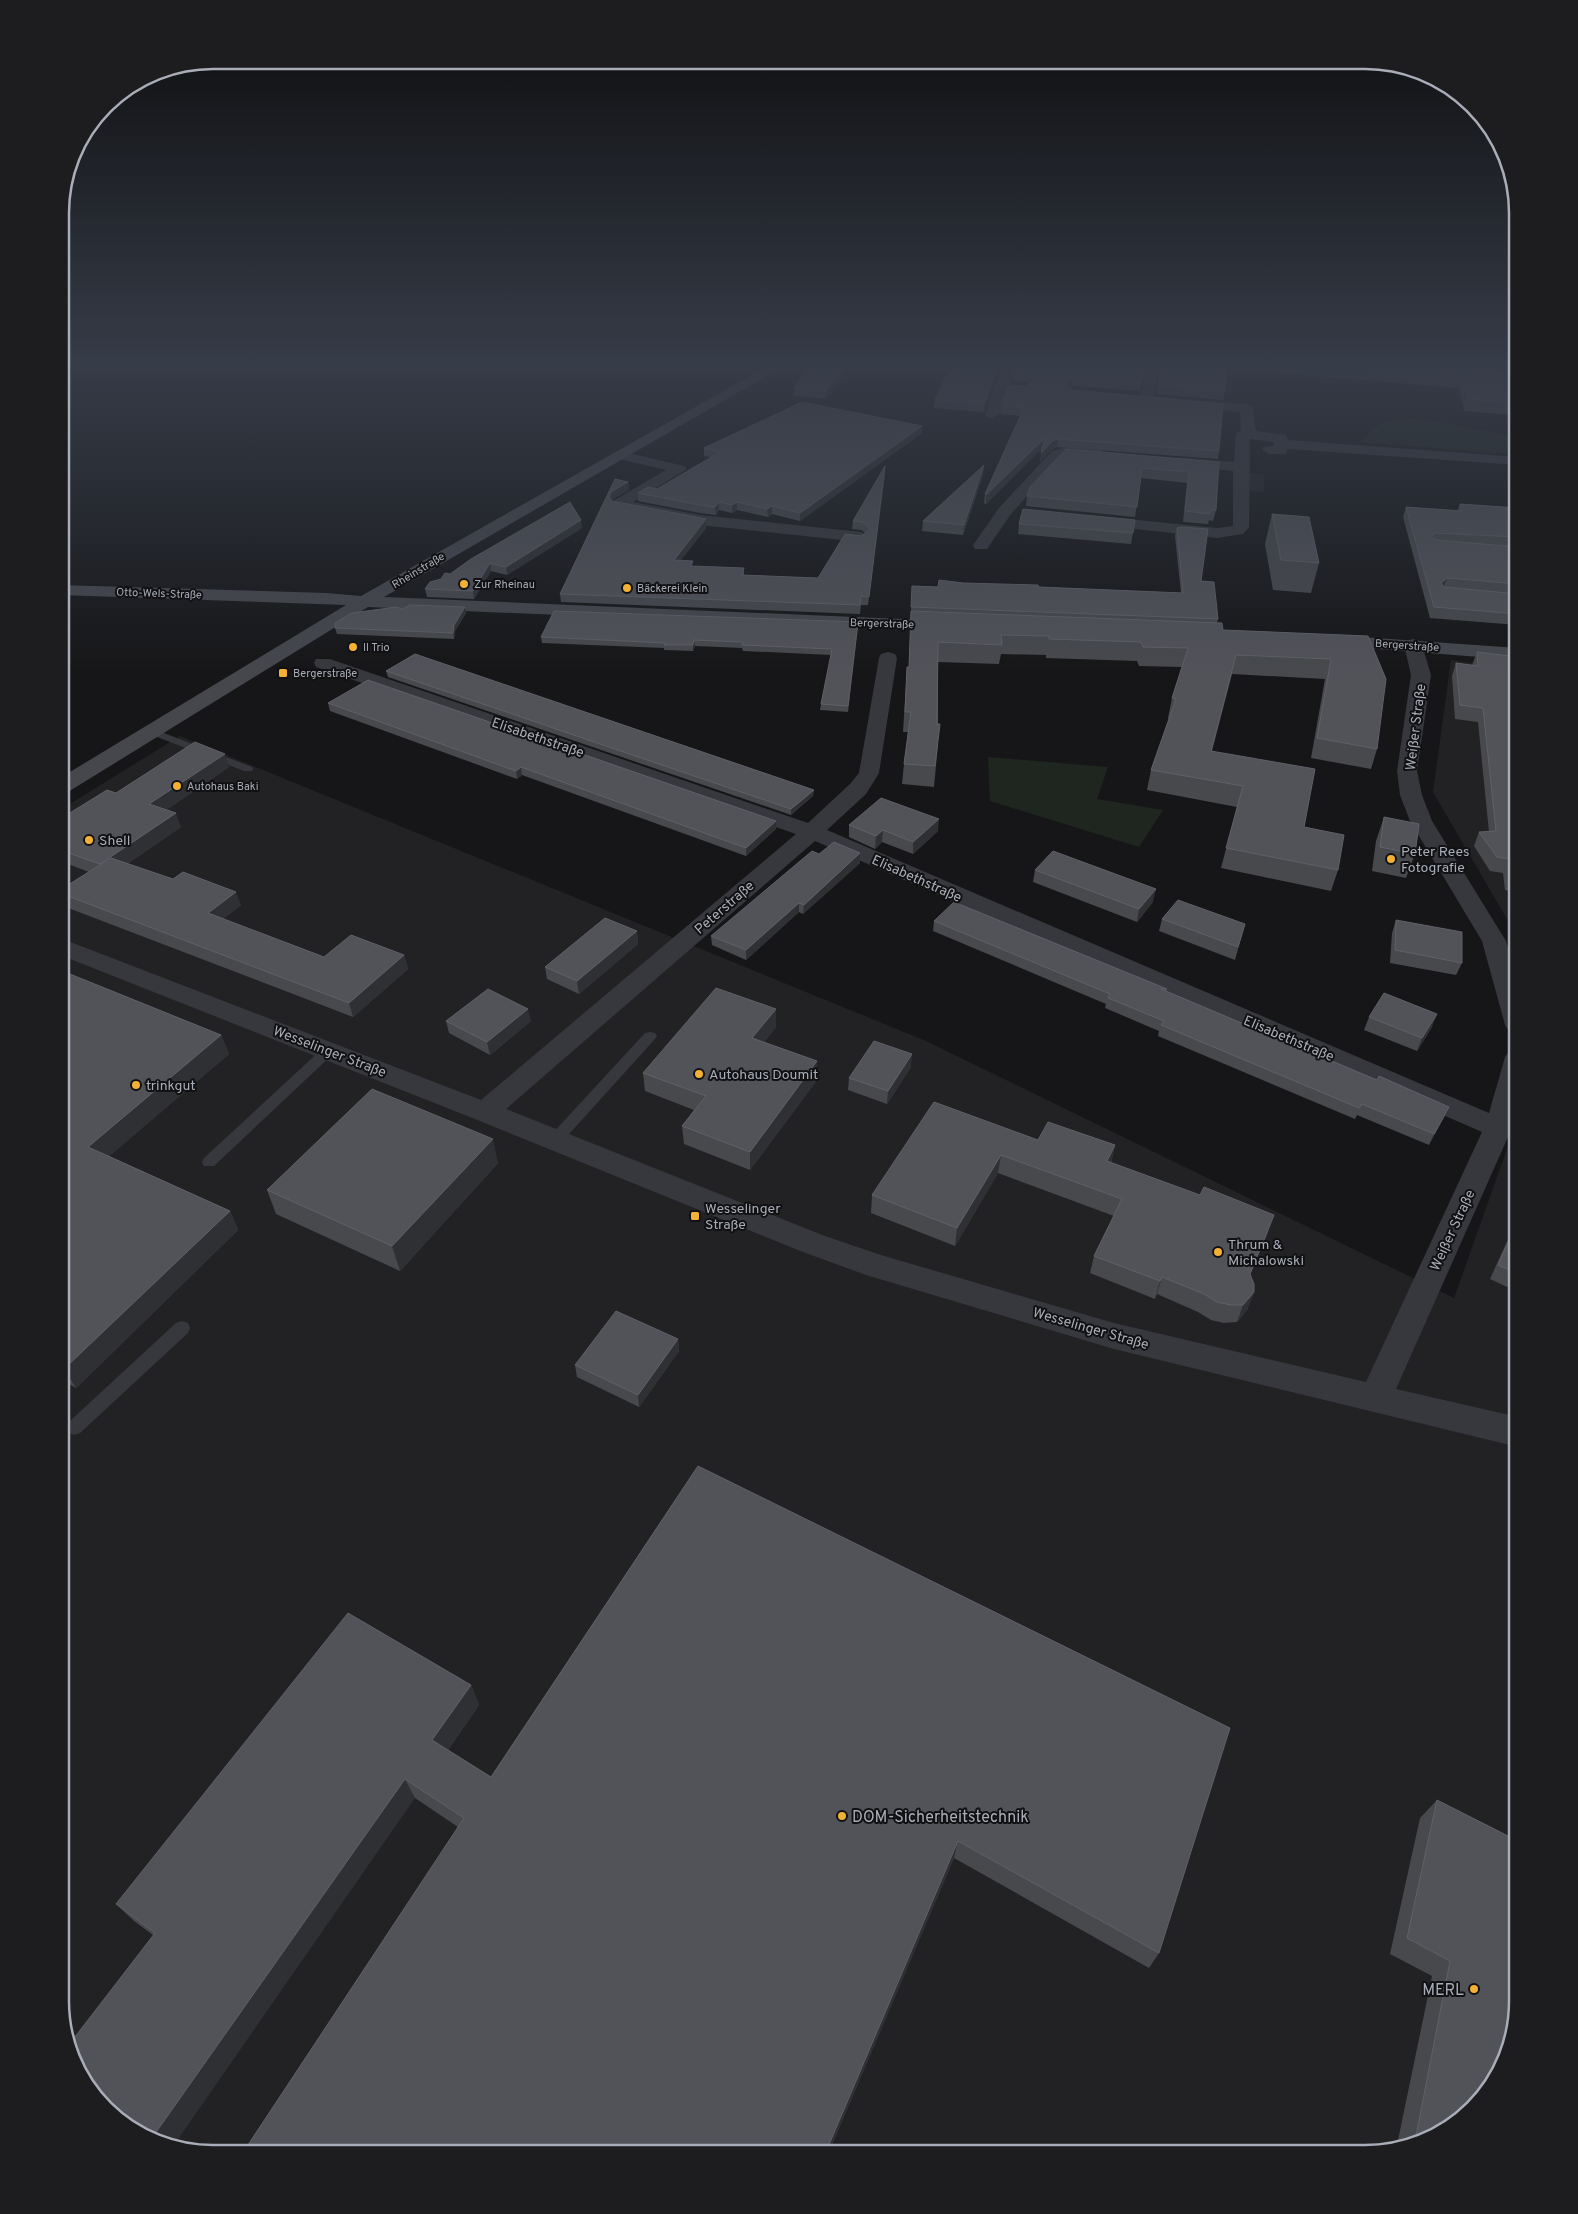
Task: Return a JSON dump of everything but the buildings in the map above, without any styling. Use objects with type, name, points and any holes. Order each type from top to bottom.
[{"type":"street","name":"Rheinstraße","points":[[69,781],[410,574],[600,466]]},
{"type":"street","points":[[671,466],[679,468],[619,504],[700,520],[862,537]]},
{"type":"street","points":[[981,545],[1006,511],[1046,466]]},
{"type":"street","points":[[1082,519],[1217,533],[1237,531],[1241,527],[1241,467],[1234,466]]},
{"type":"street","points":[[1006,511],[1025,513]]},
{"type":"street","name":"Otto-Wels-Straße","points":[[69,590],[257,596],[366,602]]},
{"type":"street","name":"Otto-Wels-Straße","points":[[257,596],[295,609],[304,615],[305,638]]},
{"type":"street","name":"Bergerstraße","points":[[366,602],[962,626]]},
{"type":"street","name":"Bergerstraße","points":[[1318,640],[1413,645],[1509,653]]},
{"type":"street","name":"Weißer Straße","points":[[1413,645],[1422,675],[1407,771],[1411,795],[1421,821],[1494,941],[1509,994]]},
{"type":"street","name":"Peterstraße","points":[[485,1112],[812,832],[858,789],[869,773],[888,658]]},
{"type":"street","name":"Elisabethstraße","points":[[323,663],[812,832],[1498,1128]]},
{"type":"street","name":"Wesselinger Straße","points":[[69,949],[329,1050],[814,1244],[877,1266],[1114,1336],[1509,1430]]},
{"type":"street","name":"Weißer Straße","points":[[1375,1398],[1498,1128],[1509,1090]]},
{"type":"lane","points":[[151,731],[248,769]]},
{"type":"lane","points":[[555,1140],[650,1036]]},
{"type":"lane","points":[[209,1162],[329,1050]]},
{"type":"lane","points":[[69,1426],[74,1428],[182,1328]]},
{"type":"shaded area","points":[[1249,473],[1264,474],[1264,492],[1248,491]]},
{"type":"shaded area","points":[[1451,660],[1509,668],[1509,923],[1433,792]]},
{"type":"shaded area","points":[[180,736],[926,1041],[1454,1298],[1509,1143],[1508,2018],[1452,2116],[1420,2134],[1384,2144],[1365,2145],[203,2145],[166,2138],[133,2121],[118,2110],[99,2089],[88,2073],[80,2056],[70,2020],[69,2001],[69,804]]},
{"type":"shaded area","points":[[988,757],[1108,767],[1097,799],[1163,810],[1139,847],[990,801]]},
{"type":"place","name":"Zur Rheinau","points":[[464,584]]},
{"type":"place","name":"Bäckerei Klein","points":[[627,588]]},
{"type":"place","name":"Il Trio","points":[[353,647]]},
{"type":"place","name":"Bergerstraße","points":[[283,673]]},
{"type":"place","name":"Autohaus Baki","points":[[177,786]]},
{"type":"place","name":"Shell","points":[[89,840]]},
{"type":"place","name":"Peter Rees Fotografie","points":[[1391,859]]},
{"type":"place","name":"Autohaus Doumit","points":[[699,1074]]},
{"type":"place","name":"trinkgut","points":[[136,1085]]},
{"type":"place","name":"Wesselinger Straße","points":[[695,1216]]},
{"type":"place","name":"Thrum & Michalowski","points":[[1218,1252]]},
{"type":"place","name":"DOM-Sicherheitstechnik","points":[[842,1816]]},
{"type":"place","name":"MERL","points":[[1474,1989]]}]
